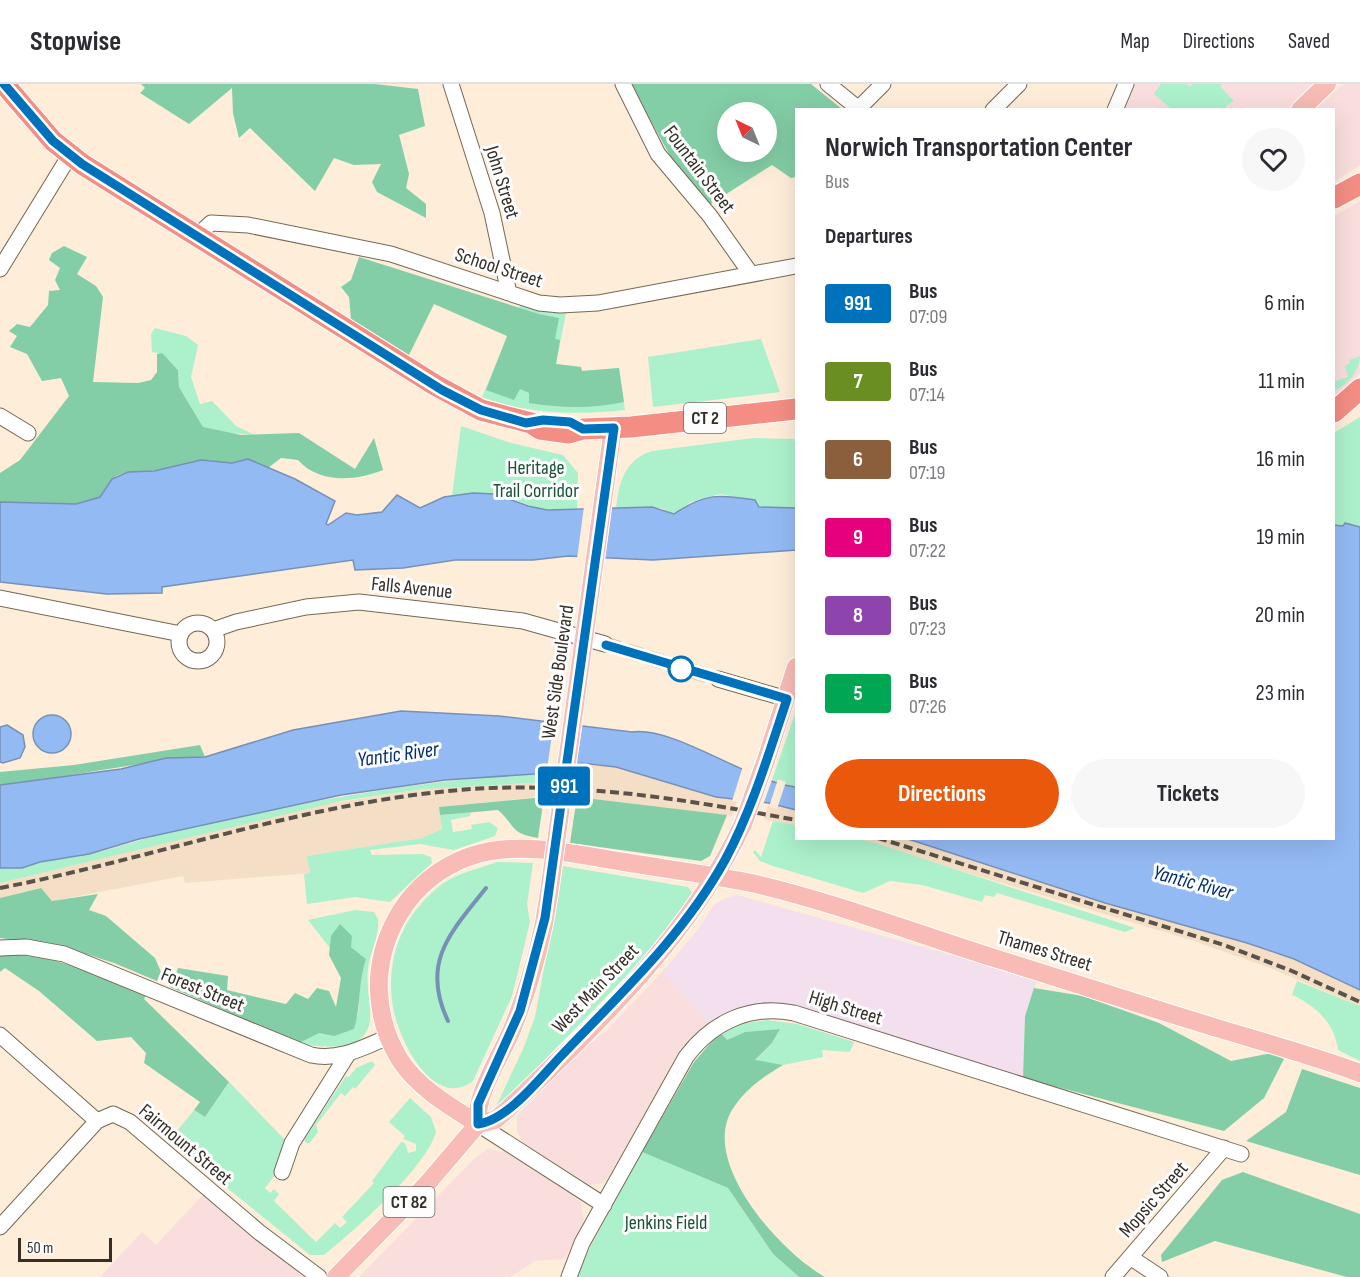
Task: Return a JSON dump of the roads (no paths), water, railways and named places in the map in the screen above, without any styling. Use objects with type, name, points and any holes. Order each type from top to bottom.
[{"type":"highway","name":"CT 2","points":[[4,84],[44,131],[70,154],[442,390],[481,410],[531,423],[540,429],[566,433],[583,429],[614,428],[795,409]]},
{"type":"highway","points":[[1335,197],[1360,184]]},
{"type":"highway","points":[[1335,411],[1360,389]]},
{"type":"main road","points":[[1302,108],[1328,84]]},
{"type":"main road","name":"West Side Boulevard","points":[[478,1124],[477,1106],[520,1011],[538,949],[549,893],[614,428]]},
{"type":"main road","name":"West Main Street","points":[[336,1277],[426,1185],[478,1124],[492,1121],[502,1115],[623,992],[677,933],[715,877],[742,824],[795,671]]},
{"type":"main road","name":"Thames Street","points":[[478,1124],[417,1080],[404,1065],[388,1037],[380,1014],[378,989],[380,964],[387,939],[397,917],[412,897],[432,877],[455,862],[488,851],[525,849],[715,877],[777,890],[1360,1072]]},
{"type":"street","name":"John Street","points":[[451,84],[492,213],[509,293]]},
{"type":"street","name":"Fountain Street","points":[[623,84],[658,154],[710,216],[751,274]]},
{"type":"street","points":[[828,84],[859,108]]},
{"type":"street","points":[[861,108],[883,84]]},
{"type":"street","points":[[995,108],[1019,84]]},
{"type":"street","points":[[1116,108],[1126,84]]},
{"type":"street","points":[[0,269],[70,154]]},
{"type":"street","name":"School Street","points":[[197,236],[211,223],[248,225],[391,254],[539,303],[576,305],[795,266]]},
{"type":"street","points":[[0,416],[28,434]]},
{"type":"street","name":"Falls Avenue","points":[[0,598],[181,633],[193,624],[204,624],[213,630],[236,622],[306,607],[359,602],[530,622],[606,645]]},
{"type":"street","points":[[181,633],[180,650],[187,658],[198,662],[209,658],[216,647],[213,630]]},
{"type":"street","points":[[718,679],[787,699]]},
{"type":"street","name":"Forest Street","points":[[0,948],[26,947],[64,954],[300,1052],[322,1057],[348,1054],[388,1037]]},
{"type":"street","name":"High Street","points":[[568,1277],[575,1256],[692,1050],[724,1022],[758,1011],[794,1013],[1241,1154]]},
{"type":"street","points":[[0,1035],[97,1122],[0,1227]]},
{"type":"street","points":[[282,1172],[292,1143],[348,1054]]},
{"type":"street","name":"Fairmount Street","points":[[97,1122],[113,1114],[130,1122],[259,1233],[319,1277]]},
{"type":"street","points":[[478,1124],[603,1205]]},
{"type":"street","name":"Mopsic Street","points":[[1113,1277],[1224,1148]]},
{"type":"street","points":[[1130,1257],[1160,1277]]},
{"type":"water","points":[[248,459],[295,479],[335,501],[326,524],[328,525],[346,513],[357,515],[382,512],[397,495],[420,508],[444,497],[473,493],[495,494],[547,510],[652,507],[674,514],[695,502],[722,496],[755,500],[759,507],[795,508],[795,550],[653,560],[568,556],[533,560],[455,560],[403,568],[355,570],[353,560],[162,587],[162,593],[107,594],[0,582],[0,502],[76,504],[100,497],[112,479],[128,472],[154,471],[201,460],[232,463]]},
{"type":"water","name":"Yantic River","points":[[1345,523],[1360,527],[1360,990],[1294,959],[1247,943],[1105,903],[911,840],[1335,840],[1335,525],[1343,526]]},
{"type":"water","name":"Yantic River","points":[[401,711],[499,716],[632,732],[649,732],[690,745],[777,783],[795,787],[795,810],[769,803],[716,797],[616,767],[581,763],[549,773],[445,780],[341,795],[139,839],[89,854],[40,862],[22,868],[0,868],[0,785],[121,769],[166,758],[205,757],[293,730]]},
{"type":"water","points":[[52,715],[65,721],[71,734],[65,747],[52,753],[39,747],[33,734],[39,721]]},
{"type":"water","points":[[7,725],[23,735],[25,747],[20,758],[3,763],[0,762],[0,727]]},
{"type":"waterway","points":[[448,1021],[440,1000],[437,982],[438,965],[451,934],[486,888]]},
{"type":"tunnel","points":[[605,644],[718,679]]},
{"type":"railway","points":[[0,888],[59,876],[294,817],[412,795],[472,789],[594,790],[635,794],[795,820]]},
{"type":"railway","points":[[884,840],[1224,945],[1292,971],[1360,1002]]},
{"type":"park label","name":"Heritage Trail Corridor","points":[[536,478]]},
{"type":"park label","name":"Jenkins Field","points":[[666,1222]]}]
